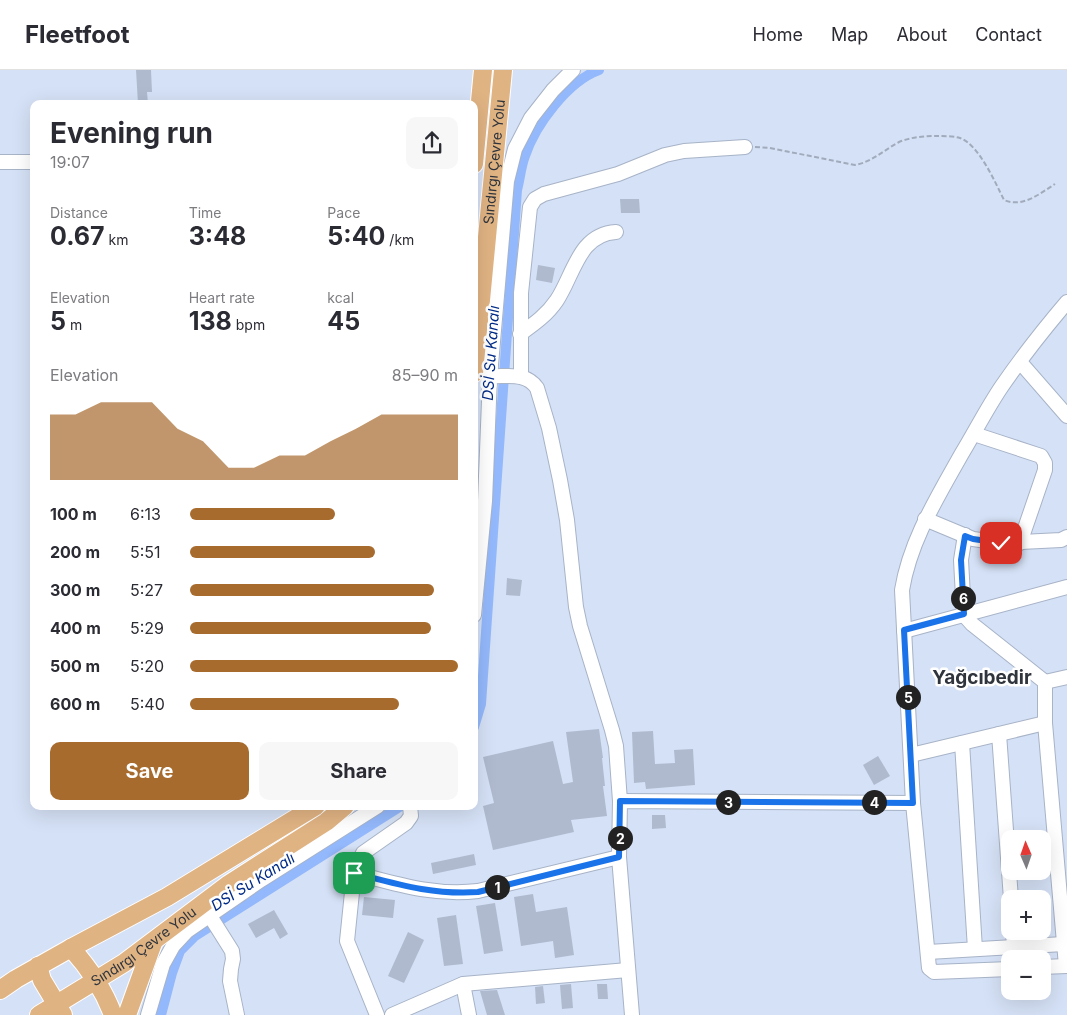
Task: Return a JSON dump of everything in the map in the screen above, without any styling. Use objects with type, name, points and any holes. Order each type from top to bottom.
[{"type":"main road","name":"Sındırgı Çevre Yolu","points":[[478,122],[483,70]]},
{"type":"main road","name":"Sındırgı Çevre Yolu","points":[[478,324],[503,70]]},
{"type":"main road","name":"Sındırgı Çevre Yolu","points":[[478,336],[499,376]]},
{"type":"main road","name":"Sındırgı Çevre Yolu","points":[[0,990],[38,966],[167,897],[309,810]]},
{"type":"main road","name":"Sındırgı Çevre Yolu","points":[[39,1015],[59,1010],[229,884],[326,822],[341,810]]},
{"type":"main road","points":[[127,1015],[153,942]]},
{"type":"main road","points":[[71,948],[97,981],[113,1015]]},
{"type":"main road","points":[[38,966],[42,980],[59,1010]]},
{"type":"street","points":[[478,573],[499,376],[508,181],[511,164],[515,149],[531,118],[552,90],[573,70]]},
{"type":"street","points":[[520,334],[520,293],[530,207],[536,199],[544,194],[618,174],[665,155],[684,151],[745,147]]},
{"type":"street","points":[[0,162],[30,162]]},
{"type":"street","points":[[499,376],[520,334],[542,317],[556,302],[586,246],[597,236],[616,232]]},
{"type":"street","points":[[1001,968],[934,972],[929,968],[913,803],[902,590],[904,576],[925,519],[1001,387],[1043,329],[1067,302]]},
{"type":"street","points":[[1020,362],[1066,412]]},
{"type":"street","points":[[499,376],[529,380],[536,388],[549,428],[567,520],[576,607],[580,626],[616,746],[620,801],[619,857],[632,1015]]},
{"type":"street","points":[[974,434],[1041,456],[1045,463],[1045,470],[1020,543]]},
{"type":"street","points":[[925,519],[973,539],[1001,543],[1061,540],[1067,537]]},
{"type":"street","points":[[965,536],[961,560],[964,614],[972,624],[1045,682]]},
{"type":"street","points":[[904,630],[1067,587]]},
{"type":"street","points":[[1045,682],[1067,677]]},
{"type":"street","points":[[1045,682],[1045,723],[1067,966],[1051,967]]},
{"type":"street","points":[[911,755],[1045,723]]},
{"type":"street","points":[[1000,734],[1010,890]]},
{"type":"street","points":[[962,743],[975,949]]},
{"type":"street","points":[[620,801],[913,803]]},
{"type":"street","points":[[148,1015],[163,964],[183,935],[213,922],[261,880],[372,810]]},
{"type":"street","points":[[377,1015],[348,941],[354,873],[363,853],[406,823],[411,816],[411,810]]},
{"type":"street","points":[[354,873],[416,889],[457,893],[478,892],[619,857]]},
{"type":"street","points":[[213,922],[232,951],[233,959],[230,980],[237,1015]]},
{"type":"street","points":[[1014,940],[1014,947]]},
{"type":"street","points":[[928,952],[1064,944]]},
{"type":"street","points":[[392,1015],[462,984],[628,970]]},
{"type":"street","points":[[462,984],[469,1015]]},
{"type":"path","points":[[745,147],[770,148],[855,165],[868,162],[899,142],[924,136],[954,137],[964,140],[973,147],[1004,200],[1013,203],[1024,202],[1055,184]]},
{"type":"building","points":[[136,70],[151,70],[152,92],[147,92],[148,100],[138,100]]},
{"type":"building","points":[[620,199],[639,199],[640,213],[621,213]]},
{"type":"building","points":[[538,265],[555,268],[552,283],[536,280]]},
{"type":"building","points":[[507,578],[522,580],[520,596],[506,595]]},
{"type":"building","points":[[599,729],[607,816],[571,820],[574,832],[493,850],[483,806],[494,803],[483,757],[553,741],[563,784],[573,782],[566,732]]},
{"type":"building","points":[[653,731],[655,764],[675,763],[674,750],[693,749],[695,785],[646,789],[645,782],[634,783],[632,732]]},
{"type":"building","points":[[878,756],[890,776],[874,785],[863,765]]},
{"type":"building","points":[[652,815],[665,815],[666,828],[652,829]]},
{"type":"building","points":[[474,854],[476,865],[433,874],[431,863]]},
{"type":"building","points":[[533,894],[536,912],[567,907],[574,955],[555,958],[553,941],[521,946],[514,897]]},
{"type":"building","points":[[364,897],[395,900],[393,918],[362,915]]},
{"type":"building","points":[[495,903],[503,951],[484,954],[476,906]]},
{"type":"building","points":[[274,910],[288,934],[280,939],[274,928],[256,938],[248,924]]},
{"type":"building","points":[[456,915],[463,964],[444,966],[437,918]]},
{"type":"building","points":[[408,932],[424,940],[404,983],[388,976]]},
{"type":"building","points":[[571,984],[573,1008],[562,1009],[560,985]]},
{"type":"building","points":[[597,984],[607,984],[608,999],[598,999]]},
{"type":"building","points":[[543,986],[545,1003],[536,1004],[535,987]]},
{"type":"building","points":[[497,990],[505,1015],[487,1015],[480,991]]},
{"type":"waterway","name":"DSİ Su Kanalı","points":[[478,714],[481,704],[517,190],[522,164],[536,131],[565,94],[587,76],[599,70]]},
{"type":"waterway","name":"DSİ Su Kanalı","points":[[161,1015],[180,951],[195,936],[395,810]]},
{"type":"district","name":"Yağcıbedir","points":[[982,677]]},
{"type":"route","points":[[354,873],[416,889],[457,893],[478,892],[619,857],[620,801],[913,803],[904,630],[964,614],[961,560],[965,536],[1001,543]]}]
